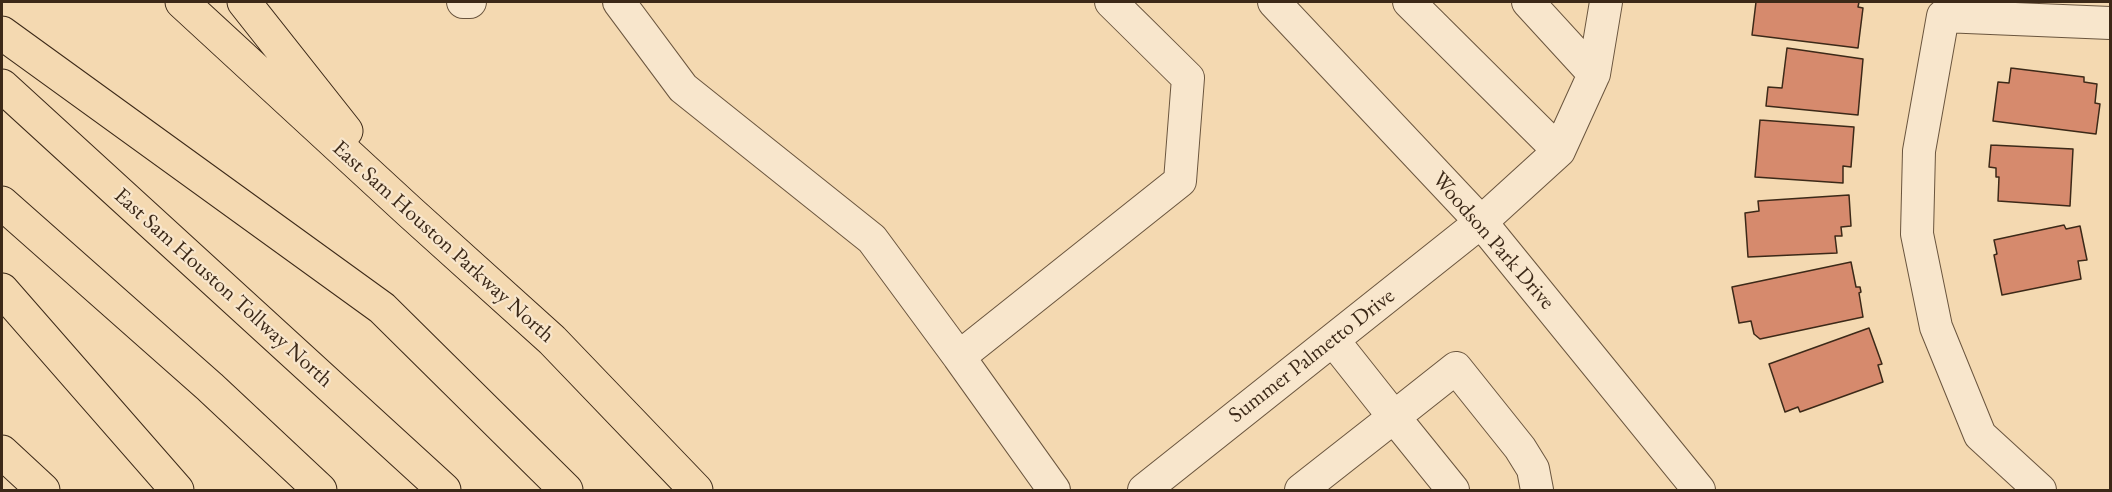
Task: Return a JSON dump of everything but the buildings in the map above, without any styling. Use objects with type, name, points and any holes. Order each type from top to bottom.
[{"type":"main road","name":"East Sam Houston Parkway North","points":[[182,2],[552,340],[696,490]]},
{"type":"main road","points":[[243,2],[410,212]]},
{"type":"main road","points":[[2,33],[382,308],[566,490]]},
{"type":"main road","name":"East Sam Houston Tollway North","points":[[2,86],[444,490]]},
{"type":"main road","points":[[2,203],[210,387],[320,490]]},
{"type":"main road","points":[[2,290],[177,490]]},
{"type":"main road","points":[[2,452],[43,490]]},
{"type":"main road","points":[[2,476],[24,490]]},
{"type":"street","points":[[463,2],[470,2]]},
{"type":"street","points":[[619,2],[683,88],[872,239],[1054,490]]},
{"type":"street","points":[[959,357],[1180,181],[1188,78],[1112,2]]},
{"type":"street","name":"Woodson Park Drive","points":[[1274,2],[1481,222],[1699,490]]},
{"type":"street","points":[[1409,2],[1559,151],[1594,74],[1606,2]]},
{"type":"street","points":[[1528,2],[1594,74]]},
{"type":"street","points":[[2040,490],[1980,435],[1936,327],[1917,234],[1919,151],[1943,16],[2110,23]]},
{"type":"street","name":"Summer Palmetto Drive","points":[[1144,490],[1481,222],[1559,151]]},
{"type":"street","points":[[1333,340],[1453,490]]},
{"type":"street","points":[[1318,485],[1394,417],[1456,368],[1520,448],[1533,469],[1537,490]]}]
